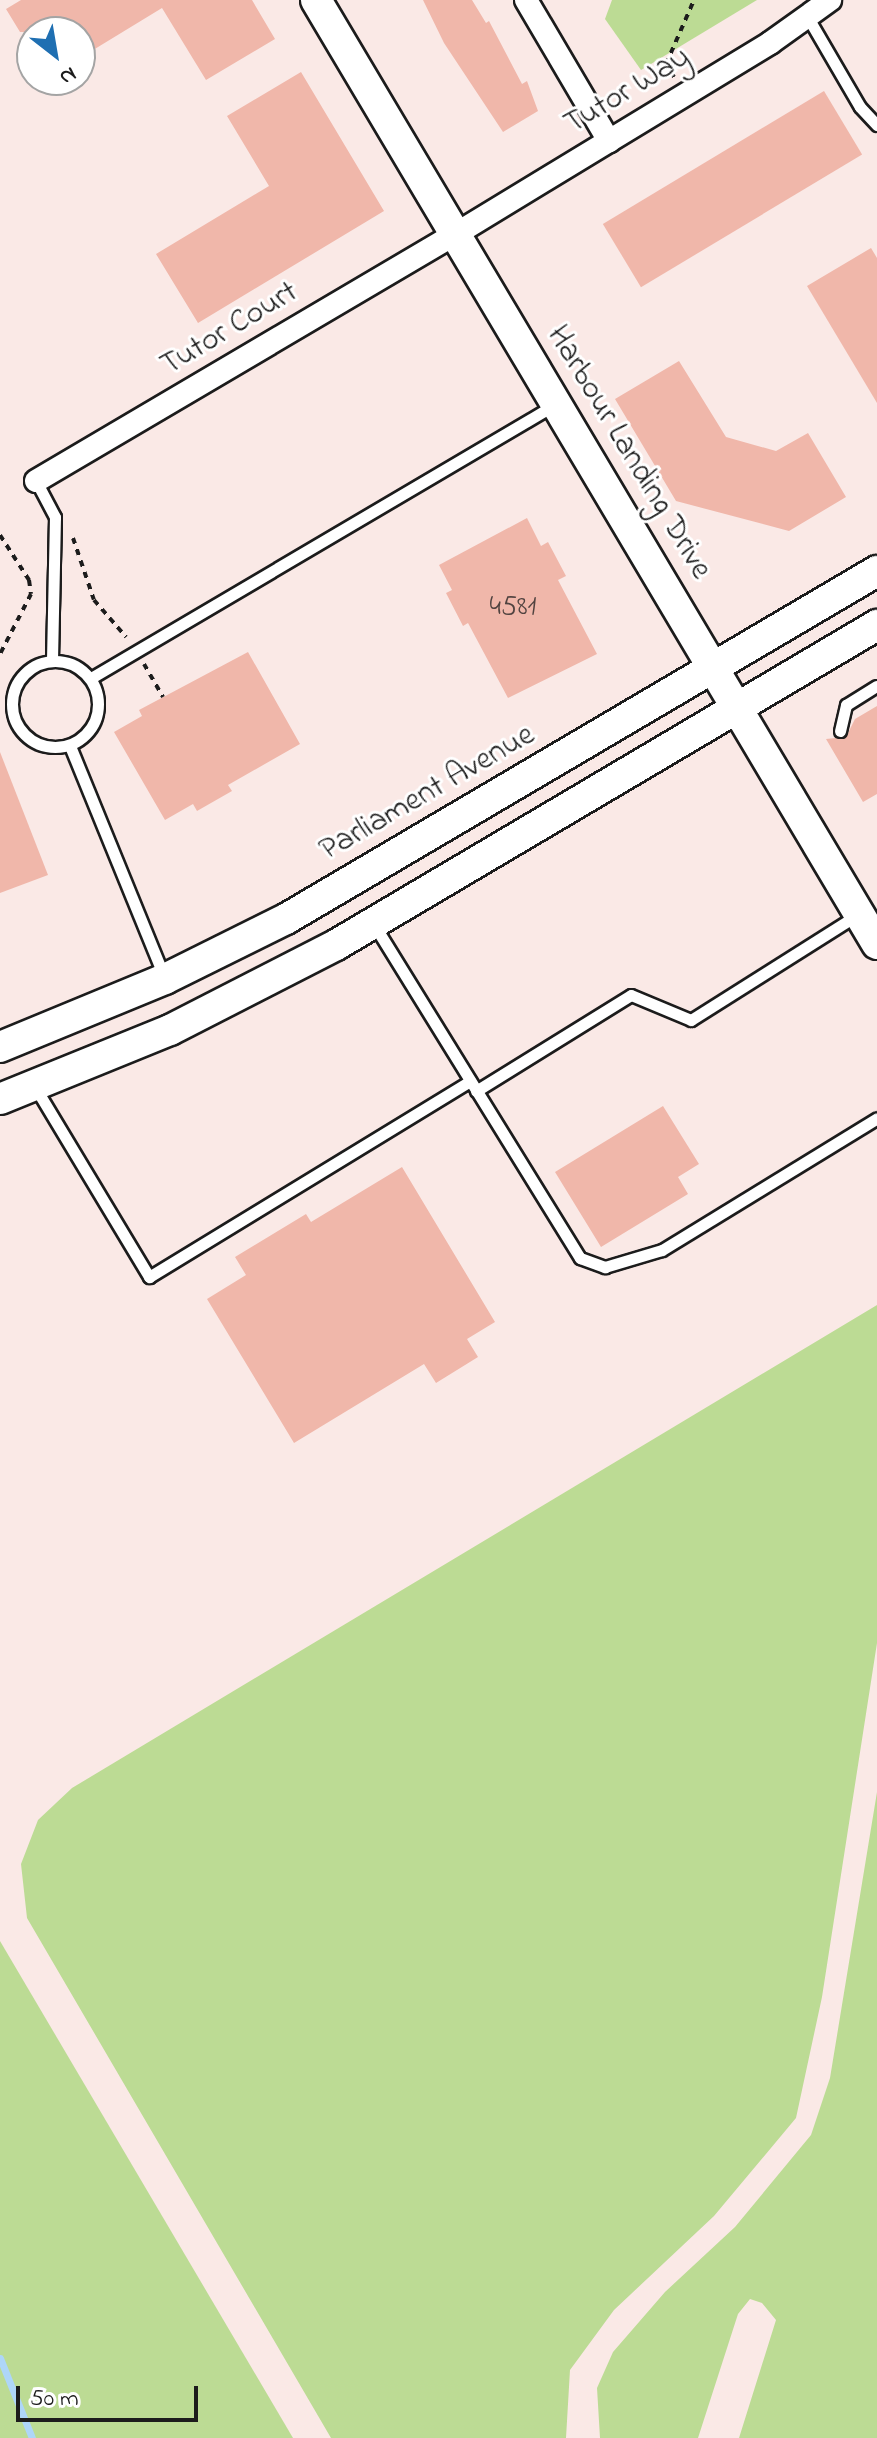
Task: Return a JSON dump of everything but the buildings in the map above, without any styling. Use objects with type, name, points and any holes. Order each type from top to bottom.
[{"type":"main road","name":"Harbour Landing Drive","points":[[316,0],[877,944]]},
{"type":"main road","name":"Parliament Avenue","points":[[0,1047],[165,979],[286,919],[877,571]]},
{"type":"main road","points":[[0,1099],[170,1030],[373,923],[877,625]]},
{"type":"street","points":[[526,0],[609,141]]},
{"type":"street","name":"Tutor Way","points":[[456,234],[685,95],[830,0]]},
{"type":"street","name":"Tutor Court","points":[[36,481],[456,234]]},
{"type":"lane","points":[[807,16],[877,125]]},
{"type":"lane","points":[[91,678],[557,404]]},
{"type":"lane","points":[[36,481],[55,517],[52,659]]},
{"type":"lane","points":[[52,659],[77,665],[91,678],[99,700],[96,721],[70,746],[53,749],[31,743],[12,717],[16,681],[35,663],[52,659]]},
{"type":"lane","points":[[840,731],[846,705],[877,686]]},
{"type":"lane","points":[[70,746],[165,979]]},
{"type":"lane","points":[[35,1087],[149,1277],[631,995],[691,1020],[859,914]]},
{"type":"lane","points":[[373,923],[580,1258],[605,1267],[662,1250],[877,1118]]},
{"type":"path","points":[[685,95],[666,64],[694,0]]},
{"type":"path","points":[[55,517],[72,531],[94,600],[136,651],[163,697]]},
{"type":"path","points":[[0,535],[29,580],[31,594],[0,654]]},
{"type":"green space","points":[[612,0],[757,0],[641,70],[605,19]]},
{"type":"green space","points":[[877,1305],[877,1643],[822,1997],[796,2118],[714,2216],[614,2310],[570,2370],[566,2438],[331,2438],[27,1918],[21,1864],[38,1820],[72,1788]]},
{"type":"green space","points":[[877,1792],[877,2438],[739,2438],[776,2320],[762,2303],[750,2299],[738,2314],[698,2438],[600,2438],[597,2388],[613,2352],[665,2292],[735,2227],[811,2135],[830,2078]]},
{"type":"green space","points":[[0,1941],[293,2438],[0,2438]]},
{"type":"waterway","points":[[0,2358],[32,2438]]}]
